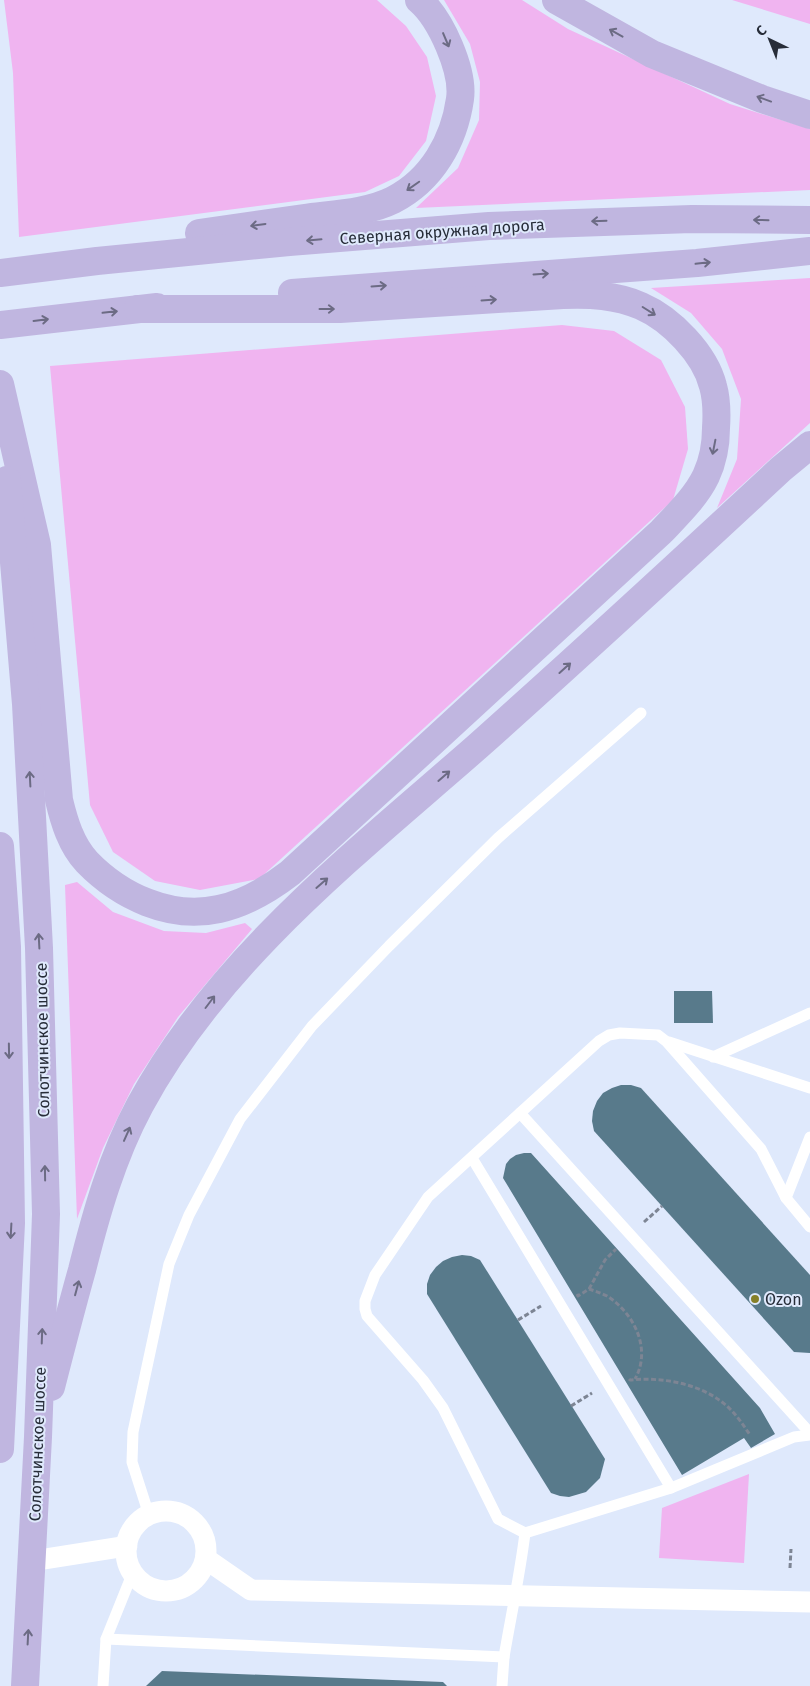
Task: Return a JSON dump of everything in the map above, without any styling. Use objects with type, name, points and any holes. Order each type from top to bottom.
[{"type":"main road","points":[[0,273],[86,263],[148,241],[360,210],[393,200],[420,181],[442,155],[457,120],[461,91],[455,60],[442,31],[419,0]]},
{"type":"main road","points":[[556,0],[652,54],[762,99],[810,115]]},
{"type":"main road","name":"Северная окружная дорога","points":[[86,263],[289,242],[489,226],[692,219],[810,220]]},
{"type":"main road","points":[[0,325],[308,292],[697,263],[810,251]]},
{"type":"main road","points":[[0,384],[37,546],[59,800],[64,820],[72,840],[86,861],[124,891],[142,902],[166,909],[218,910],[266,891],[290,873],[661,532],[690,502],[707,476],[716,445],[716,400],[713,384],[702,361],[688,341],[667,322],[642,307],[620,299],[590,294],[340,309],[138,309]]},
{"type":"main road","name":"Солотчинское шоссе","points":[[0,394],[26,704],[39,948],[46,1214],[38,1437],[25,1686]]},
{"type":"main road","points":[[38,1437],[99,1208],[116,1159],[139,1107],[160,1071],[216,994],[307,896],[549,683],[781,469],[810,445]]},
{"type":"main road","name":"Солотчинское шоссе","points":[[0,846],[7,947],[11,1223],[0,1449]]},
{"type":"main road","points":[[0,1434],[1,1439]]},
{"type":"street","points":[[161,1512],[174,1512],[190,1520],[202,1534],[206,1546],[206,1559],[202,1570],[193,1581],[181,1588],[168,1591],[154,1589],[142,1582],[132,1572],[127,1560],[127,1546],[131,1532],[139,1522],[149,1515],[161,1512]]},
{"type":"street","points":[[32,1561],[127,1546]]},
{"type":"street","points":[[206,1559],[251,1590],[810,1602]]},
{"type":"lane","points":[[149,1515],[132,1462],[133,1432],[167,1273],[188,1215],[240,1119],[312,1026],[388,946],[498,838],[641,713]]},
{"type":"lane","points":[[713,1056],[810,1012]]},
{"type":"lane","points":[[810,1226],[786,1198],[761,1149],[668,1042],[658,1035],[620,1032],[609,1035],[599,1041],[428,1197],[375,1275],[365,1301],[365,1309],[367,1316],[423,1380],[444,1408],[498,1519],[524,1533],[671,1488],[794,1437],[810,1434]]},
{"type":"lane","points":[[668,1042],[810,1088]]},
{"type":"lane","points":[[520,1113],[810,1434]]},
{"type":"lane","points":[[786,1198],[810,1137]]},
{"type":"lane","points":[[472,1158],[671,1488]]},
{"type":"lane","points":[[502,1686],[504,1657],[521,1563],[524,1533]]},
{"type":"lane","points":[[103,1686],[106,1639],[132,1572]]},
{"type":"lane","points":[[106,1639],[504,1657]]},
{"type":"path","points":[[575,1291],[578,1296],[589,1289],[605,1260],[616,1248]]},
{"type":"path","points":[[589,1289],[606,1296],[622,1308],[634,1326],[641,1340],[642,1354],[641,1369],[635,1379]]},
{"type":"path","points":[[625,1372],[630,1380],[648,1378],[676,1382],[706,1392],[723,1403],[737,1417],[753,1440]]},
{"type":"path","points":[[790,1568],[791,1549]]},
{"type":"shaded area","points":[[4,0],[377,0],[406,26],[427,57],[436,96],[426,141],[399,176],[365,192],[19,237],[13,73]]},
{"type":"shaded area","points":[[444,0],[522,0],[568,29],[730,104],[810,129],[810,190],[416,208],[458,168],[479,120],[480,82],[470,44]]},
{"type":"shaded area","points":[[732,0],[810,0],[810,24]]},
{"type":"shaded area","points":[[810,278],[810,423],[717,508],[737,459],[741,399],[722,349],[691,313],[651,288]]},
{"type":"shaded area","points":[[562,325],[614,331],[661,360],[685,407],[688,449],[673,500],[259,879],[200,890],[155,881],[113,852],[90,805],[50,366]]},
{"type":"shaded area","points":[[77,882],[113,912],[164,931],[206,933],[245,923],[252,929],[178,1017],[134,1084],[103,1148],[77,1219],[65,885]]},
{"type":"shaded area","points":[[749,1474],[744,1563],[659,1558],[662,1508]]},
{"type":"building","points":[[674,991],[712,991],[713,1023],[674,1023]]},
{"type":"building","points":[[621,1085],[641,1088],[810,1275],[810,1353],[794,1352],[594,1131],[593,1111],[597,1101],[603,1093]]},
{"type":"building","points":[[524,1153],[531,1153],[760,1408],[775,1434],[751,1448],[744,1438],[682,1475],[503,1178],[506,1164],[510,1159]]},
{"type":"building","points":[[462,1255],[480,1260],[605,1459],[600,1478],[586,1492],[569,1497],[551,1493],[427,1294],[427,1284],[430,1275],[436,1267],[443,1261]]},
{"type":"building","points":[[162,1671],[443,1682],[447,1686],[146,1686]]},
{"type":"place","name":"Ozon","points":[[755,1299]]}]
